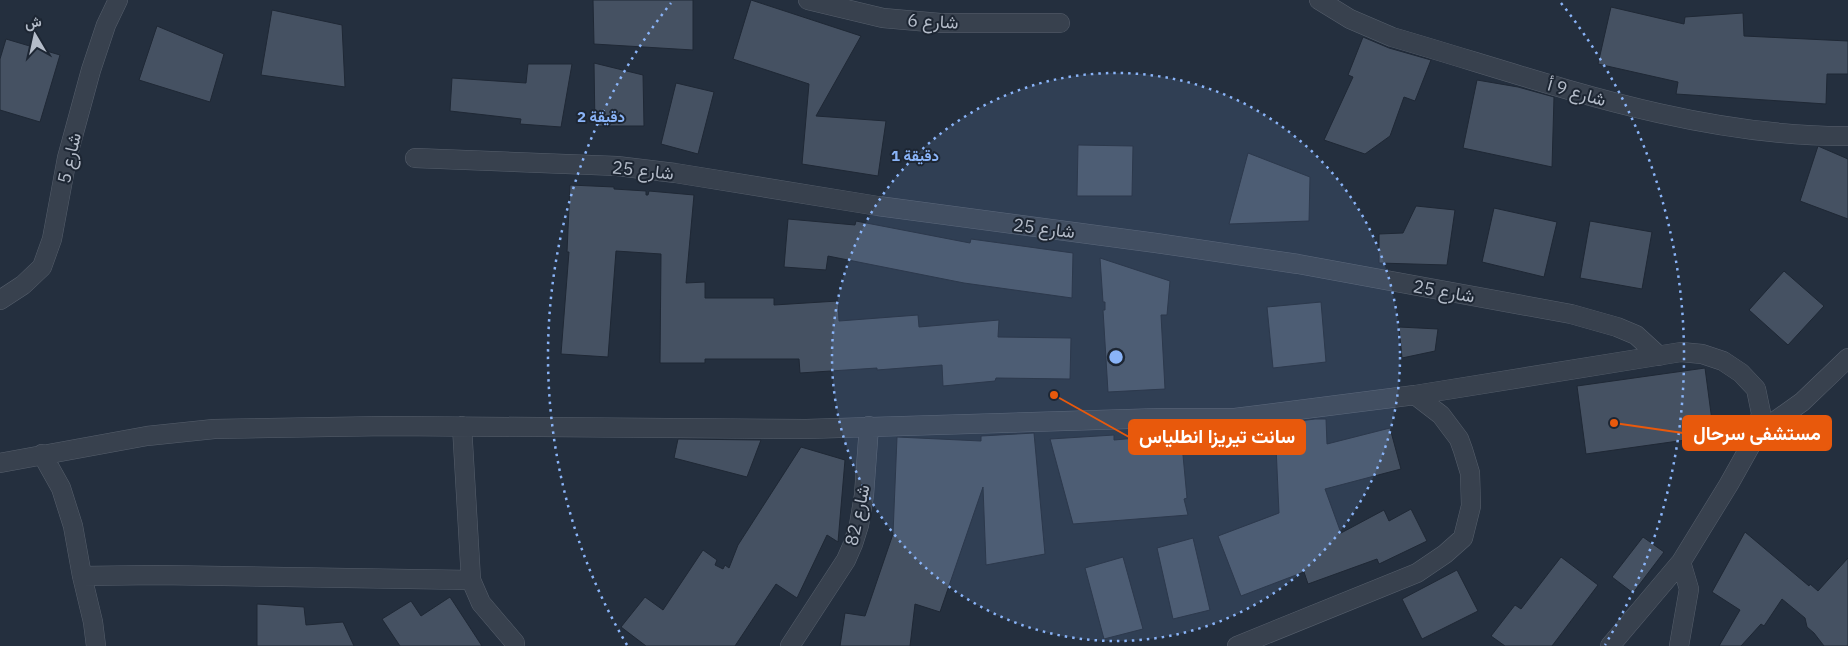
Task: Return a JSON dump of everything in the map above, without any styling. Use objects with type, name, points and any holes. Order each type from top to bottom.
[{"type":"street","name":"شارع 5","points":[[0,300],[23,285],[42,267],[52,239],[67,158],[91,70],[106,25],[118,0]]},
{"type":"street","name":"شارع 6","points":[[808,0],[883,18],[940,23],[1060,23]]},
{"type":"street","name":"شارع 9 أ","points":[[1319,0],[1350,19],[1392,37],[1662,115],[1708,124],[1826,136],[1848,136]]},
{"type":"street","name":"شارع 25","points":[[415,158],[617,166],[675,173],[878,206],[1288,262],[1571,314],[1617,327],[1636,335],[1659,356]]},
{"type":"street","points":[[0,463],[147,436],[214,429],[388,426],[797,429],[1235,418],[1415,395],[1681,352],[1702,354],[1723,361],[1741,373],[1756,389],[1761,413],[1757,434],[1681,562],[1610,646]]},
{"type":"street","points":[[1757,434],[1802,402],[1848,358]]},
{"type":"street","points":[[1238,646],[1417,573],[1445,554],[1463,538],[1471,506],[1470,474],[1463,450],[1459,439],[1441,416],[1415,395]]},
{"type":"street","points":[[462,426],[471,580],[481,603],[515,643]]},
{"type":"street","name":"شارع 82","points":[[790,646],[846,560],[853,544],[859,525],[864,495],[869,426]]},
{"type":"street","points":[[42,454],[61,488],[73,526],[93,622],[96,646]]},
{"type":"street","points":[[1679,646],[1689,589],[1681,562]]},
{"type":"street","points":[[82,576],[157,574],[471,580]]},
{"type":"building","points":[[593,0],[693,0],[693,50],[594,44]]},
{"type":"building","points":[[751,0],[861,36],[816,116],[886,121],[878,176],[802,164],[809,84],[733,59]]},
{"type":"building","points":[[1611,7],[1684,24],[1685,17],[1743,13],[1744,36],[1848,41],[1848,74],[1827,74],[1826,104],[1676,94],[1678,82],[1598,64]]},
{"type":"building","points":[[272,10],[342,25],[345,87],[261,75]]},
{"type":"building","points":[[157,26],[224,54],[210,102],[139,80]]},
{"type":"building","points":[[1363,37],[1389,48],[1431,60],[1415,101],[1404,97],[1390,136],[1365,154],[1324,140],[1353,77],[1348,75]]},
{"type":"building","points":[[6,39],[60,55],[40,122],[0,110],[0,59]]},
{"type":"building","points":[[594,63],[643,75],[644,126],[595,126]]},
{"type":"building","points":[[528,64],[572,64],[561,127],[520,124],[521,119],[450,111],[452,78],[526,83]]},
{"type":"building","points":[[1477,80],[1518,87],[1554,97],[1552,167],[1463,148]]},
{"type":"building","points":[[676,83],[714,92],[698,154],[661,144]]},
{"type":"building","points":[[1078,145],[1133,146],[1132,196],[1077,196]]},
{"type":"building","points":[[1818,146],[1848,159],[1848,219],[1800,201]]},
{"type":"building","points":[[1248,153],[1310,177],[1309,221],[1229,224]]},
{"type":"building","points":[[570,185],[646,191],[646,195],[648,195],[649,191],[694,195],[686,283],[705,282],[705,298],[774,298],[774,305],[838,301],[839,321],[918,315],[919,327],[999,320],[998,337],[1071,338],[1070,379],[996,378],[995,381],[943,386],[942,365],[800,373],[799,359],[705,359],[705,363],[660,363],[661,254],[616,251],[608,357],[561,354],[569,252],[567,252]]},
{"type":"building","points":[[1416,206],[1455,210],[1447,265],[1379,263],[1379,234],[1403,233]]},
{"type":"building","points":[[1494,208],[1557,222],[1544,277],[1482,262]]},
{"type":"building","points":[[788,219],[855,225],[856,221],[970,243],[971,239],[1073,253],[1072,298],[964,283],[828,256],[826,270],[784,267]]},
{"type":"building","points":[[1590,221],[1652,232],[1642,289],[1580,278]]},
{"type":"building","points":[[1100,258],[1170,281],[1167,315],[1161,315],[1165,389],[1108,392],[1103,310],[1105,310],[1105,302],[1103,302]]},
{"type":"building","points":[[1784,271],[1824,306],[1788,345],[1749,310]]},
{"type":"building","points":[[1321,302],[1326,362],[1273,368],[1267,307]]},
{"type":"building","points":[[1399,327],[1438,329],[1435,351],[1402,358]]},
{"type":"building","points":[[1705,368],[1714,436],[1586,454],[1577,386]]},
{"type":"building","points":[[1326,419],[1327,444],[1390,428],[1401,469],[1325,489],[1341,533],[1384,510],[1389,521],[1411,509],[1427,541],[1379,564],[1377,559],[1308,584],[1304,572],[1241,596],[1218,536],[1279,513],[1275,424]]},
{"type":"building","points":[[1034,433],[1045,554],[986,565],[983,487],[940,612],[915,604],[910,646],[840,646],[845,613],[865,616],[893,534],[897,437],[981,441],[981,436]]},
{"type":"building","points":[[1181,434],[1187,498],[1184,499],[1188,515],[1073,524],[1050,439],[1114,435],[1114,440]]},
{"type":"building","points":[[678,439],[761,440],[747,477],[674,458]]},
{"type":"building","points":[[801,447],[845,460],[838,542],[827,535],[797,598],[776,584],[735,646],[646,646],[621,627],[645,597],[663,610],[703,550],[717,560],[715,565],[723,569],[725,565],[729,568],[738,545]]},
{"type":"building","points":[[1745,532],[1809,586],[1810,584],[1818,591],[1848,558],[1848,646],[1824,646],[1807,627],[1805,618],[1782,599],[1764,626],[1761,624],[1741,646],[1719,646],[1740,610],[1712,592]]},
{"type":"building","points":[[1643,537],[1664,552],[1633,593],[1612,577]]},
{"type":"building","points":[[1193,538],[1210,610],[1173,619],[1157,548]]},
{"type":"building","points":[[1123,557],[1143,629],[1104,639],[1085,568]]},
{"type":"building","points":[[1561,557],[1598,585],[1552,646],[1505,646],[1491,636],[1515,605],[1521,609]]},
{"type":"building","points":[[1457,570],[1478,611],[1422,639],[1402,599]]},
{"type":"building","points":[[450,597],[482,646],[400,646],[382,619],[411,601],[421,616]]},
{"type":"building","points":[[257,604],[304,607],[306,625],[343,622],[354,646],[257,646]]},
{"type":"place","name":"سانت تيريزا انطلياس","points":[[1054,395]]},
{"type":"place","name":"مستشفى سرحال","points":[[1614,423]]}]
